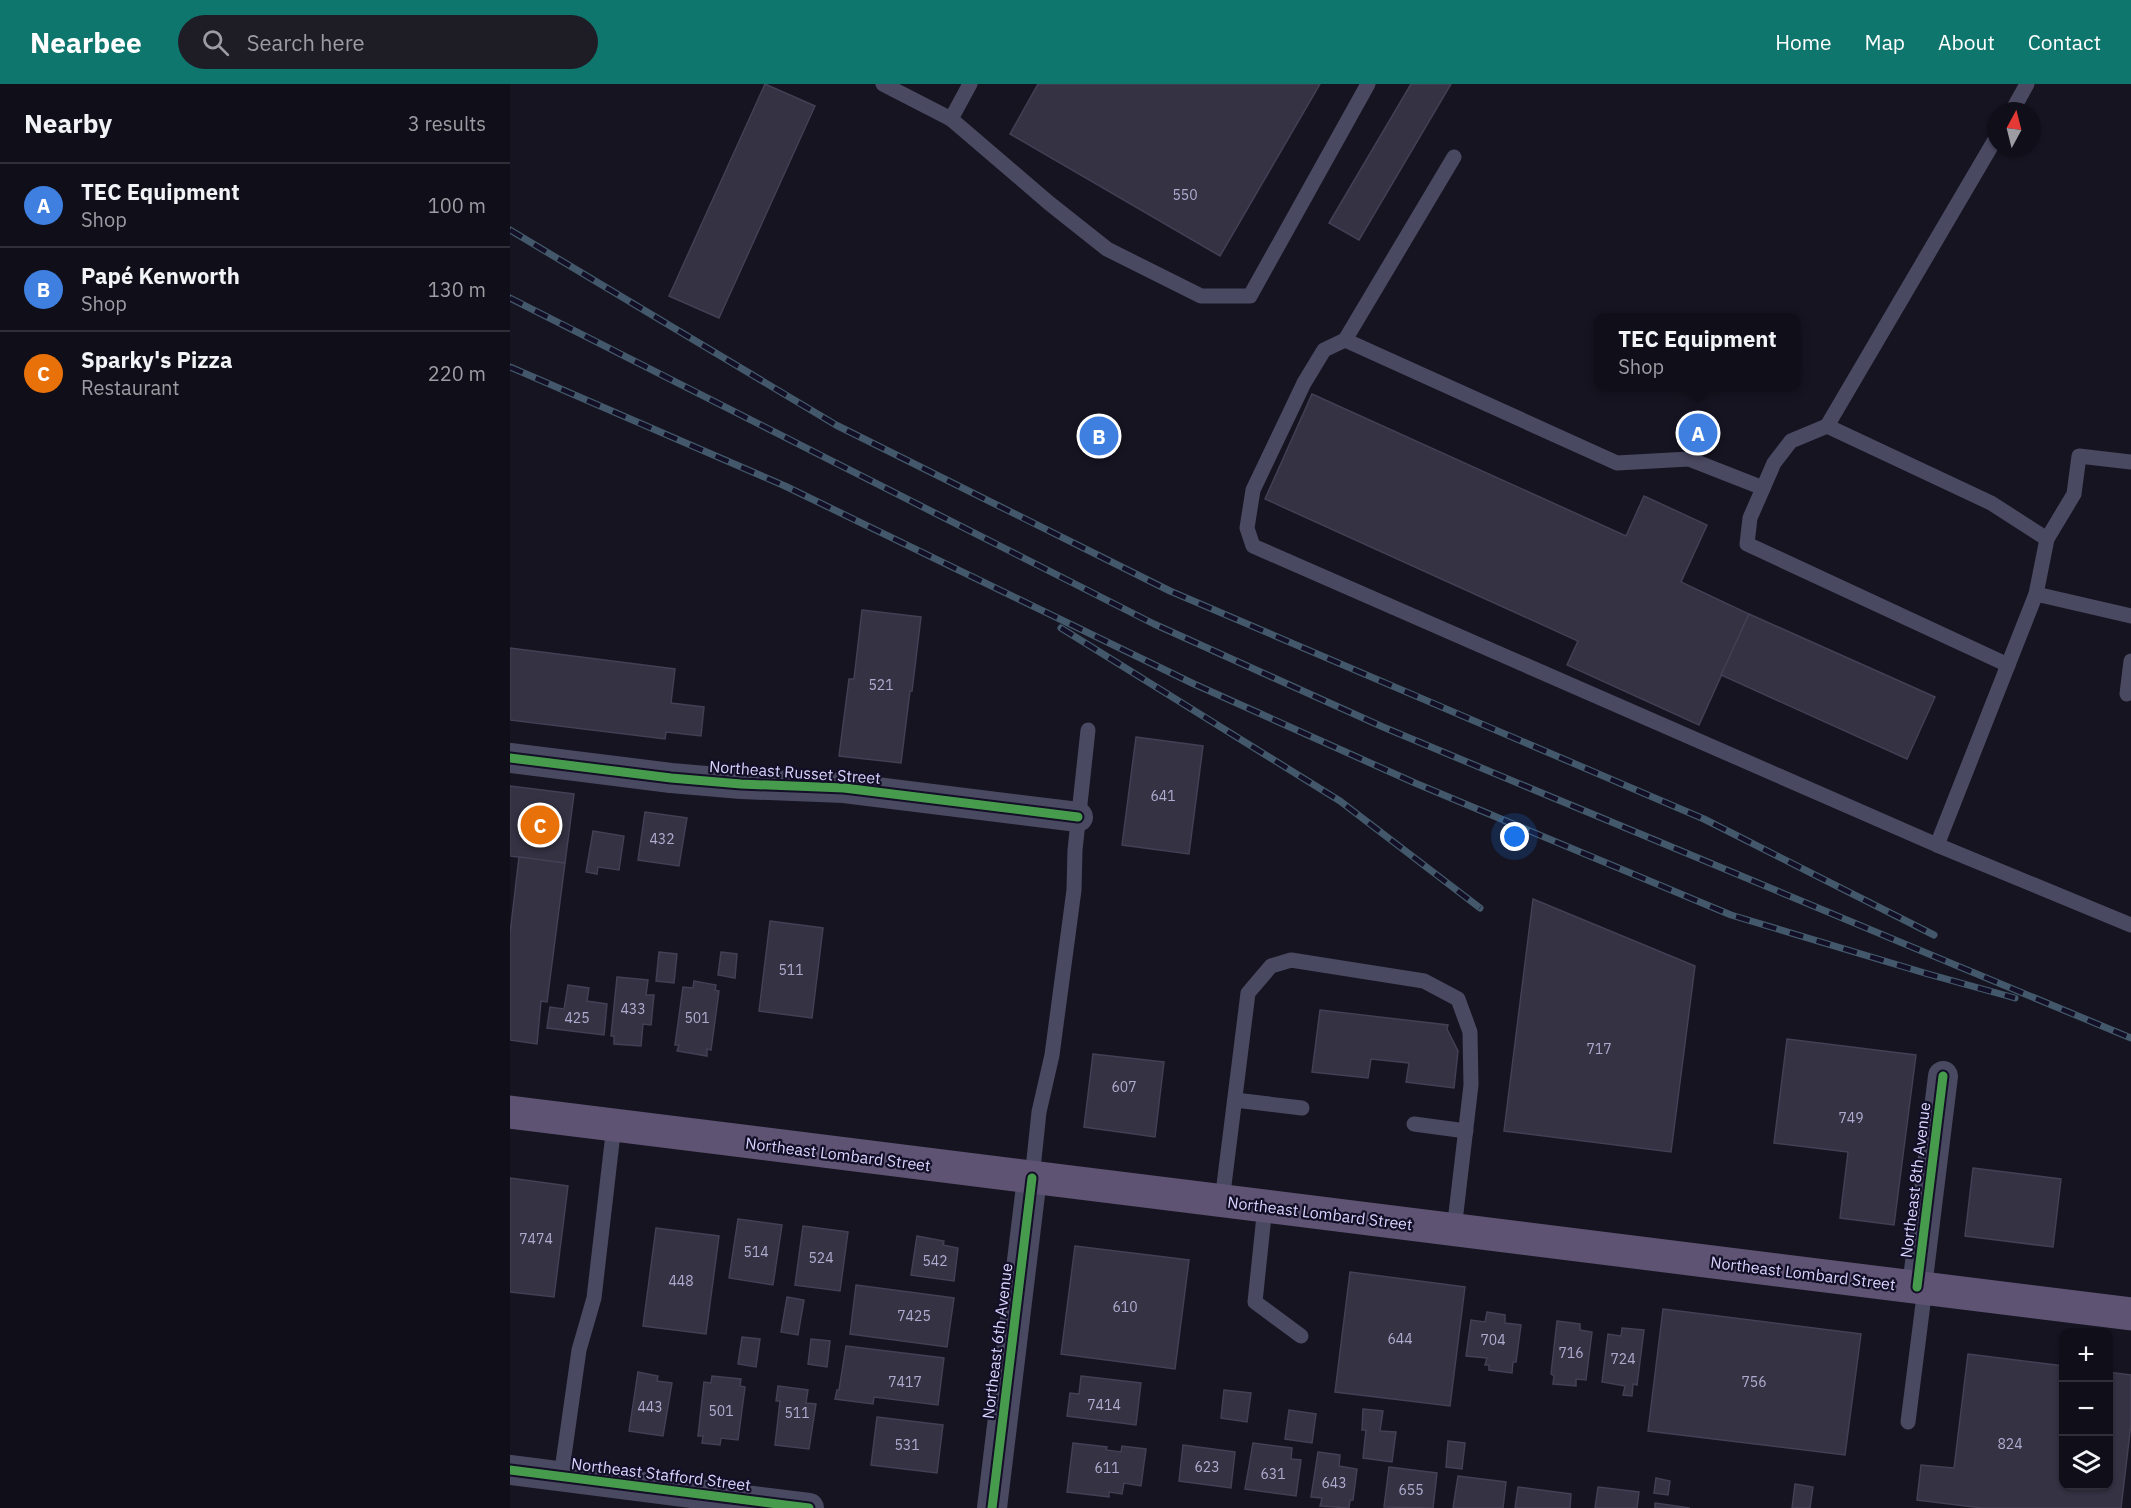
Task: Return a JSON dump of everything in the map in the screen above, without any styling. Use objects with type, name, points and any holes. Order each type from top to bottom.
[{"type":"main road","name":"Northeast Lombard Street","points":[[510,1112],[2131,1314]]},
{"type":"street","name":"Northeast Russet Street","points":[[510,758],[671,778],[741,784],[844,788],[1078,817]]},
{"type":"street","name":"Northeast 8th Avenue","points":[[1921,1288],[1943,1076]]},
{"type":"street","name":"Northeast 6th Avenue","points":[[992,1508],[1032,1178]]},
{"type":"street","name":"Northeast Stafford Street","points":[[510,1470],[809,1508]]},
{"type":"lane","points":[[883,84],[951,119],[1107,249],[1201,296],[1250,296],[1368,84]]},
{"type":"lane","points":[[951,119],[970,84]]},
{"type":"lane","points":[[2017,102],[2027,84]]},
{"type":"lane","points":[[1987,153],[1827,426],[1791,441],[1774,463],[1750,518],[1747,544],[2008,664]]},
{"type":"lane","points":[[1454,157],[1346,340],[1324,350],[1304,383],[1253,490],[1246,528],[1252,546],[1937,845],[2131,926]]},
{"type":"lane","points":[[1346,340],[1617,463],[1689,459],[1763,488]]},
{"type":"lane","points":[[1827,426],[1990,503],[2047,539]]},
{"type":"lane","points":[[1937,845],[2037,594],[2047,539],[2074,494],[2079,456],[2131,462]]},
{"type":"lane","points":[[2037,594],[2131,615]]},
{"type":"lane","points":[[2127,694],[2131,661]]},
{"type":"lane","points":[[1032,1178],[1039,1112],[1052,1056],[1074,890],[1078,817],[1088,730]]},
{"type":"lane","points":[[1222,1201],[1248,993],[1271,966],[1291,960],[1424,981],[1458,999],[1470,1032],[1471,1085],[1454,1230]]},
{"type":"lane","points":[[1235,1100],[1302,1108]]},
{"type":"lane","points":[[1414,1124],[1466,1131]]},
{"type":"lane","points":[[561,1477],[579,1350],[594,1298],[614,1125]]},
{"type":"lane","points":[[1265,1206],[1255,1302],[1301,1336]]},
{"type":"lane","points":[[1908,1422],[1921,1288]]},
{"type":"building","points":[[765,84],[815,106],[719,318],[669,296]]},
{"type":"building","points":[[1038,84],[1320,84],[1220,256],[1010,134]]},
{"type":"building","points":[[1411,84],[1451,84],[1359,240],[1329,223]]},
{"type":"building","points":[[1312,394],[1626,536],[1644,496],[1707,525],[1681,582],[1749,614],[1699,725],[1567,665],[1578,641],[1265,499]]},
{"type":"building","points":[[862,610],[921,617],[901,763],[839,756],[849,679],[854,679]]},
{"type":"building","points":[[1749,614],[1935,697],[1907,759],[1721,675]]},
{"type":"building","points":[[510,648],[675,669],[671,703],[704,707],[701,736],[666,732],[665,739],[510,720]]},
{"type":"building","points":[[1136,737],[1203,746],[1189,854],[1122,845]]},
{"type":"building","points":[[510,786],[574,794],[565,863],[510,856]]},
{"type":"building","points":[[645,812],[687,818],[679,866],[638,860]]},
{"type":"building","points":[[593,831],[624,836],[619,870],[598,867],[597,874],[586,872]]},
{"type":"building","points":[[519,857],[565,863],[547,1002],[541,1001],[537,1044],[510,1040],[510,934]]},
{"type":"building","points":[[1533,899],[1695,966],[1671,1152],[1504,1131]]},
{"type":"building","points":[[770,921],[823,928],[812,1018],[759,1011]]},
{"type":"building","points":[[659,952],[677,954],[674,983],[656,981]]},
{"type":"building","points":[[721,952],[737,954],[735,978],[718,975]]},
{"type":"building","points":[[617,977],[648,980],[646,995],[654,995],[651,1025],[643,1024],[641,1046],[614,1044],[614,1036],[611,1036]]},
{"type":"building","points":[[694,981],[716,985],[715,990],[719,991],[711,1050],[707,1049],[707,1056],[677,1051],[679,1045],[675,1045],[683,987],[693,988]]},
{"type":"building","points":[[568,985],[589,988],[587,1001],[607,1004],[604,1035],[547,1028],[550,1007],[564,1009]]},
{"type":"building","points":[[1320,1010],[1448,1025],[1447,1029],[1458,1051],[1454,1088],[1406,1082],[1409,1063],[1371,1059],[1368,1078],[1312,1072]]},
{"type":"building","points":[[1787,1039],[1916,1055],[1894,1225],[1840,1218],[1848,1152],[1774,1143]]},
{"type":"building","points":[[1093,1054],[1164,1062],[1155,1137],[1084,1127]]},
{"type":"building","points":[[1973,1168],[2061,1179],[2053,1247],[1965,1236]]},
{"type":"building","points":[[510,1178],[568,1186],[554,1297],[510,1292]]},
{"type":"building","points":[[738,1219],[782,1225],[773,1285],[729,1278]]},
{"type":"building","points":[[803,1226],[848,1232],[840,1291],[795,1285]]},
{"type":"building","points":[[656,1228],[719,1236],[706,1334],[643,1326]]},
{"type":"building","points":[[917,1236],[944,1241],[943,1245],[958,1248],[954,1281],[911,1275]]},
{"type":"building","points":[[1075,1246],[1189,1260],[1175,1369],[1061,1354]]},
{"type":"building","points":[[1350,1272],[1465,1287],[1450,1406],[1335,1392]]},
{"type":"building","points":[[856,1285],[954,1298],[947,1347],[850,1334]]},
{"type":"building","points":[[787,1297],[804,1300],[798,1335],[781,1332]]},
{"type":"building","points":[[1663,1309],[1861,1334],[1845,1455],[1648,1431]]},
{"type":"building","points":[[1487,1312],[1505,1315],[1505,1323],[1521,1325],[1516,1362],[1513,1362],[1512,1373],[1489,1370],[1489,1365],[1485,1365],[1487,1358],[1466,1356],[1471,1320],[1485,1322]]},
{"type":"building","points":[[1557,1321],[1580,1324],[1580,1330],[1592,1332],[1586,1380],[1576,1379],[1576,1386],[1553,1384],[1554,1376],[1551,1374]]},
{"type":"building","points":[[1622,1328],[1644,1330],[1637,1385],[1633,1384],[1632,1396],[1623,1395],[1625,1386],[1602,1382],[1608,1334],[1621,1336]]},
{"type":"building","points":[[742,1337],[760,1339],[756,1367],[738,1364]]},
{"type":"building","points":[[811,1339],[830,1341],[827,1367],[808,1364]]},
{"type":"building","points":[[846,1346],[944,1358],[938,1405],[874,1397],[873,1404],[835,1399],[837,1390],[839,1390]]},
{"type":"building","points":[[1968,1354],[2059,1365],[2059,1490],[2113,1490],[2113,1373],[2131,1375],[2131,1424],[2121,1508],[1982,1508],[1917,1500],[1921,1465],[1954,1468]]},
{"type":"building","points":[[638,1372],[658,1376],[657,1381],[672,1383],[663,1436],[629,1431]]},
{"type":"building","points":[[712,1376],[741,1379],[740,1386],[745,1387],[738,1440],[721,1438],[720,1445],[702,1443],[703,1436],[698,1436],[704,1382],[711,1383]]},
{"type":"building","points":[[1081,1376],[1141,1383],[1136,1425],[1067,1416],[1070,1393],[1079,1394]]},
{"type":"building","points":[[778,1386],[808,1390],[806,1403],[816,1404],[809,1449],[775,1445],[780,1401],[776,1401]]},
{"type":"building","points":[[1224,1390],[1251,1393],[1247,1422],[1221,1418]]},
{"type":"building","points":[[1363,1409],[1383,1411],[1380,1431],[1396,1432],[1392,1462],[1363,1458],[1366,1430],[1362,1430]]},
{"type":"building","points":[[1289,1410],[1316,1414],[1312,1443],[1285,1439]]},
{"type":"building","points":[[877,1417],[943,1425],[937,1473],[871,1465]]},
{"type":"building","points":[[1448,1441],[1465,1443],[1462,1469],[1446,1467]]},
{"type":"building","points":[[1073,1443],[1107,1447],[1106,1450],[1121,1452],[1122,1446],[1146,1449],[1141,1486],[1124,1483],[1122,1494],[1109,1492],[1109,1497],[1067,1492]]},
{"type":"building","points":[[1253,1443],[1292,1448],[1291,1459],[1301,1460],[1296,1496],[1245,1489]]},
{"type":"building","points":[[1183,1445],[1235,1452],[1231,1488],[1179,1481]]},
{"type":"building","points":[[1318,1452],[1340,1455],[1339,1466],[1357,1469],[1353,1500],[1350,1500],[1349,1508],[1320,1506],[1322,1498],[1311,1497]]},
{"type":"building","points":[[1389,1467],[1437,1473],[1433,1508],[1384,1507]]},
{"type":"building","points":[[1458,1476],[1506,1482],[1503,1508],[1453,1508]]},
{"type":"building","points":[[1656,1478],[1670,1481],[1668,1495],[1654,1493]]},
{"type":"building","points":[[1795,1484],[1813,1487],[1810,1508],[1792,1508]]},
{"type":"building","points":[[1518,1487],[1571,1494],[1570,1508],[1515,1508]]},
{"type":"building","points":[[1598,1487],[1639,1492],[1637,1508],[1595,1508]]},
{"type":"building","points":[[1655,1503],[1690,1508],[1655,1508]]},
{"type":"railway","points":[[510,230],[836,425],[1170,591],[1704,819],[1934,935]]},
{"type":"railway","points":[[510,298],[1154,624],[1383,727],[2131,1038]]},
{"type":"railway","points":[[510,367],[785,486],[1194,684],[1415,783],[1731,915],[2015,998]]},
{"type":"railway","points":[[1061,628],[1340,801],[1480,908]]},
{"type":"cycle path","points":[[510,758],[671,778],[741,784],[844,788],[1078,817]]},
{"type":"cycle path","points":[[1917,1287],[1943,1076]]},
{"type":"cycle path","points":[[992,1508],[1032,1178]]},
{"type":"cycle path","points":[[510,1470],[809,1508]]},
{"type":"place","name":"TEC Equipment","points":[[1698,433]]},
{"type":"place","name":"Papé Kenworth","points":[[1099,436]]},
{"type":"place","name":"Sparky's Pizza","points":[[540,825]]}]
